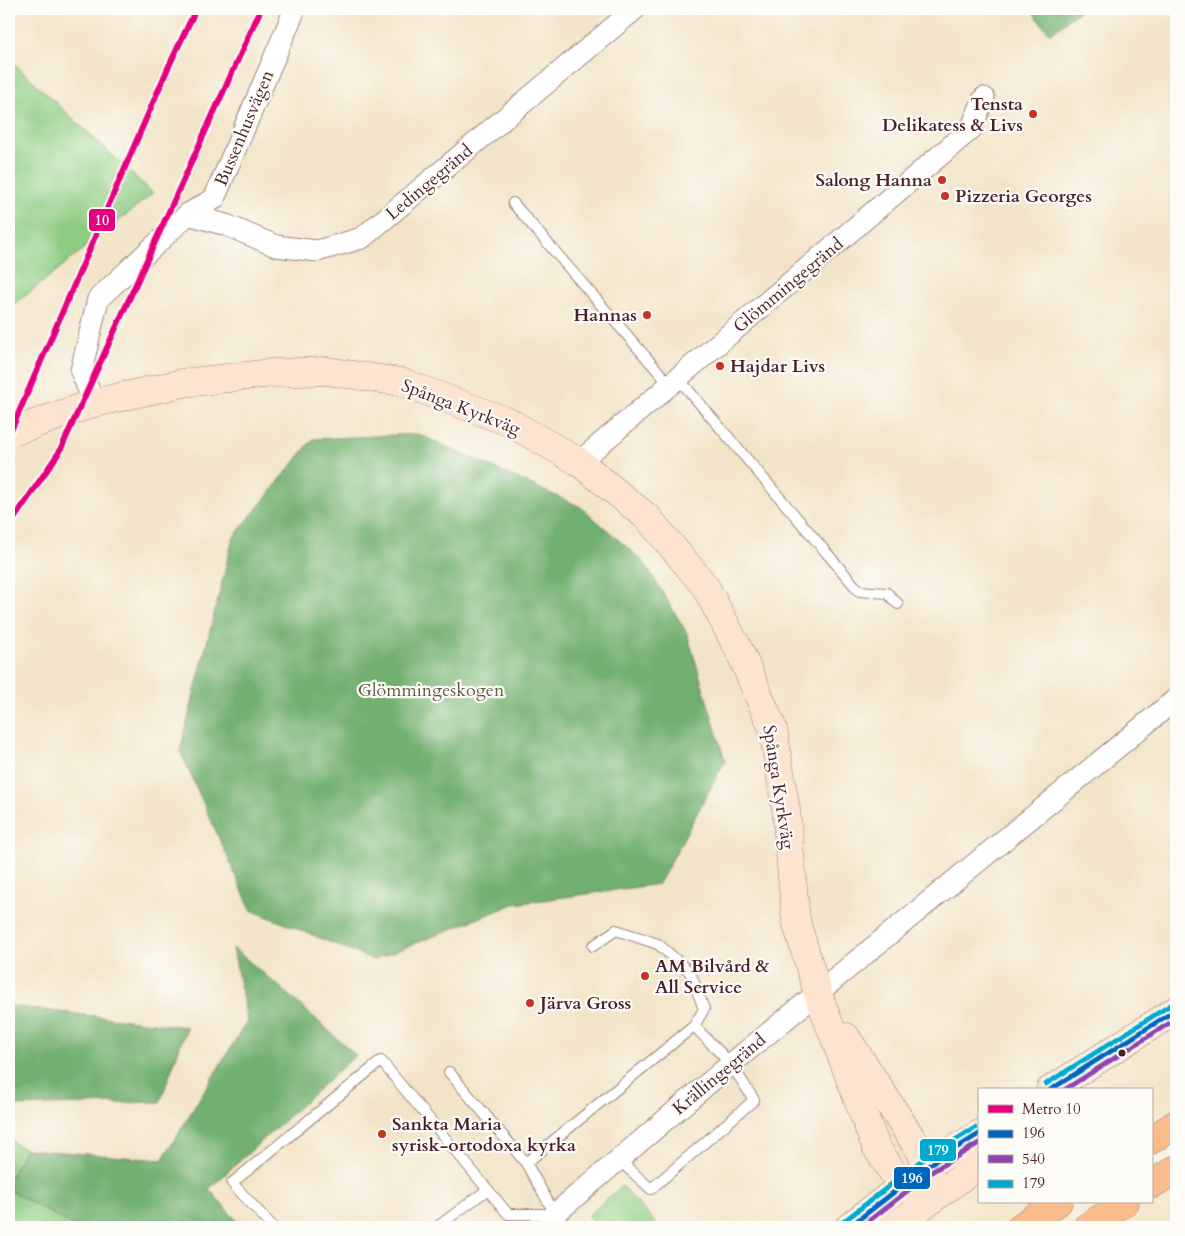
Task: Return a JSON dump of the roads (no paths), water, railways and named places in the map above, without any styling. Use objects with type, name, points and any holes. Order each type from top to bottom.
[{"type":"highway","points":[[1152,1139],[1176,1124]]},
{"type":"highway","points":[[1152,1184],[1176,1169]]},
{"type":"highway","points":[[1021,1227],[1055,1204]]},
{"type":"highway","points":[[1087,1227],[1123,1204]]},
{"type":"street","name":"Bussenhusvägen","points":[[94,403],[81,371],[98,299],[188,214],[214,199],[295,9]]},
{"type":"street","name":"Ledingegränd","points":[[188,214],[226,225],[276,246],[318,251],[362,238],[635,9]]},
{"type":"street","name":"Glömmingegränd","points":[[579,462],[970,129],[984,98]]},
{"type":"street","name":"Spånga Kyrkväg","points":[[9,433],[94,403],[183,383],[272,373],[327,371],[401,382],[509,422],[579,462],[648,518],[704,586],[740,652],[773,729],[786,810],[796,921],[818,994],[876,1147],[902,1186]]},
{"type":"street","name":"Krällingegränd","points":[[551,1221],[618,1159],[731,1064],[1176,699]]},
{"type":"street","name":"Spånga Kyrkväg","points":[[818,994],[929,1165],[931,1199]]},
{"type":"street","points":[[1053,1088],[1175,1012]]},
{"type":"street","points":[[1080,1088],[1175,1012]]},
{"type":"street","points":[[849,1227],[929,1165],[978,1135]]},
{"type":"street","points":[[894,1227],[978,1166]]},
{"type":"street","points":[[902,1186],[931,1199]]},
{"type":"lane","points":[[513,203],[674,381],[859,591],[887,593],[898,604]]},
{"type":"lane","points":[[526,1163],[694,1026],[704,1008],[690,972],[658,944],[616,930],[593,946]]},
{"type":"lane","points":[[618,1159],[651,1189],[754,1100],[731,1064],[694,1026]]},
{"type":"lane","points":[[273,1227],[232,1183],[381,1061],[508,1214],[551,1221]]},
{"type":"lane","points":[[449,1072],[526,1163],[551,1221]]},
{"type":"lane","points":[[438,1227],[487,1190]]},
{"type":"metro line","name":"10","points":[[9,432],[168,68],[196,9]]},
{"type":"metro line","name":"10","points":[[9,526],[60,451],[261,9]]},
{"type":"place","name":"Tensta Delikatess & Livs","points":[[1033,114]]},
{"type":"place","name":"Salong Hanna","points":[[942,180]]},
{"type":"place","name":"Pizzeria Georges","points":[[945,196]]},
{"type":"place","name":"Hannas","points":[[647,315]]},
{"type":"place","name":"Hajdar Livs","points":[[720,366]]},
{"type":"place","name":"AM Bilvård & All Service","points":[[645,976]]},
{"type":"place","name":"Järva Gross","points":[[530,1003]]},
{"type":"place","name":"Sankta Maria syrisk-ortodoxa kyrka","points":[[382,1134]]},
{"type":"park label","name":"Glömmingeskogen","points":[[431,690]]}]
